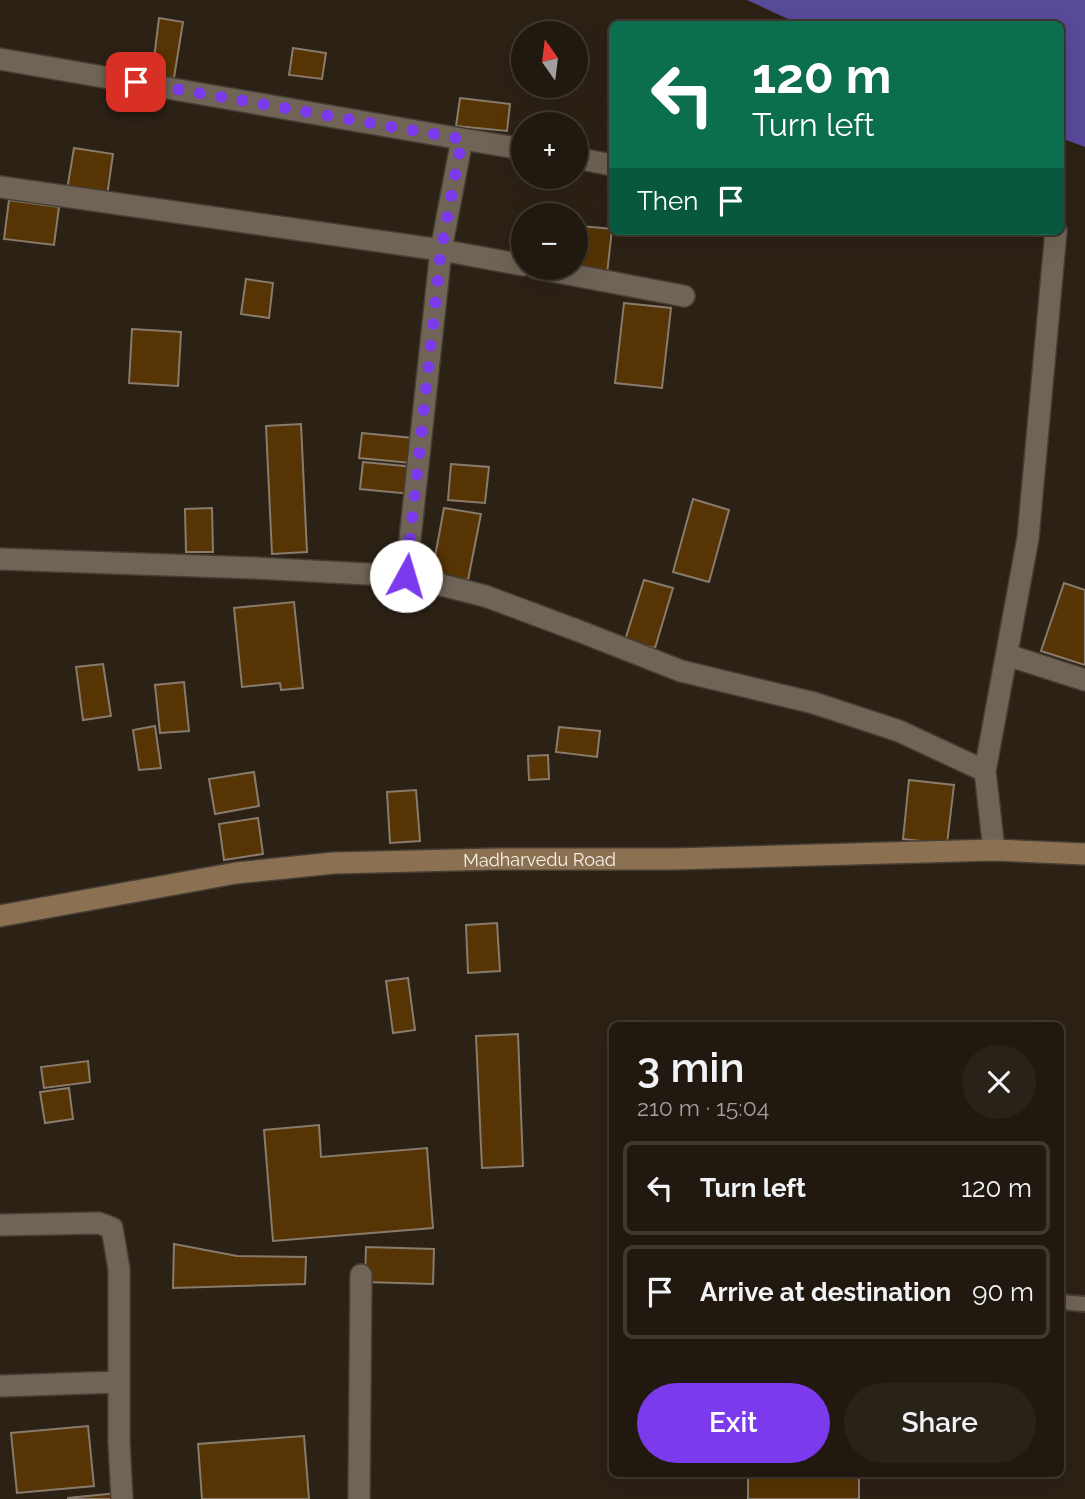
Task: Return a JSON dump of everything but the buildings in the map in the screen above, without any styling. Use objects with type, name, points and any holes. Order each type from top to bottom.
[{"type":"street","points":[[0,59],[511,147]]},
{"type":"street","points":[[406,576],[441,250],[462,139]]},
{"type":"street","points":[[588,160],[609,164]]},
{"type":"street","points":[[0,187],[441,250],[511,263]]},
{"type":"street","points":[[994,850],[985,771],[1028,538],[1055,235]]},
{"type":"street","points":[[588,278],[684,296]]},
{"type":"street","points":[[0,559],[406,576],[485,596],[681,671],[814,703],[899,730],[985,771]]},
{"type":"street","points":[[1007,655],[1085,680]]},
{"type":"street","name":"Madharvedu Road","points":[[0,916],[236,873],[334,863],[673,859],[994,850],[1085,854]]},
{"type":"street","points":[[0,1225],[99,1223],[112,1228],[119,1269],[122,1499]]},
{"type":"street","points":[[359,1499],[360,1275]]},
{"type":"street","points":[[0,1386],[119,1382]]},
{"type":"lane","points":[[1064,1302],[1085,1304]]},
{"type":"shaded area","points":[[747,0],[1085,0],[1085,147],[1064,139],[1064,21],[792,21]]},
{"type":"route","points":[[136,82],[462,139],[441,250],[406,576]]}]
